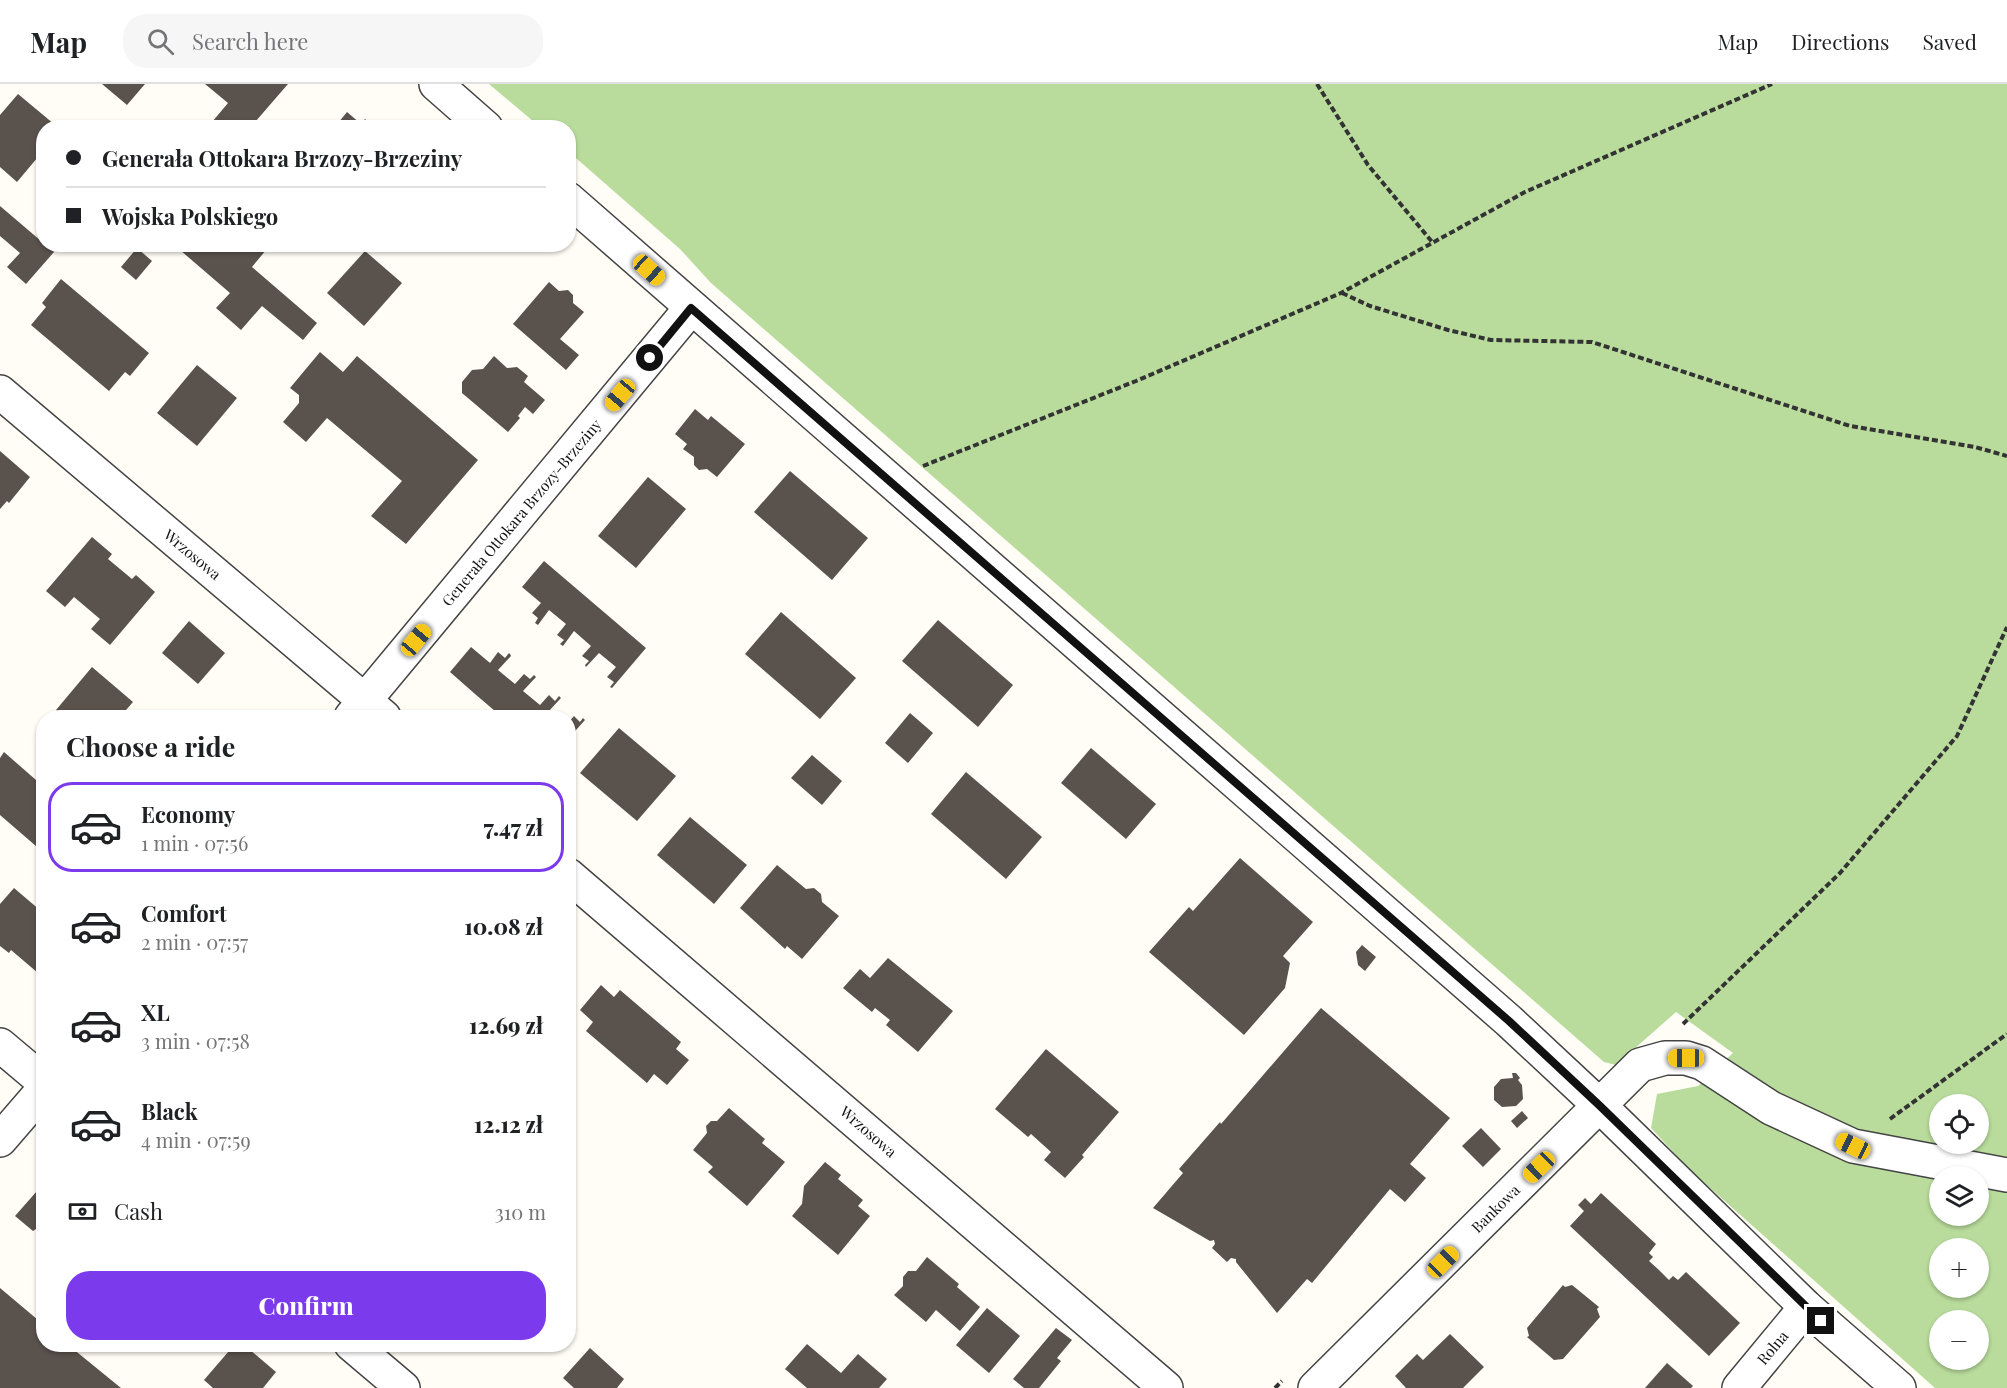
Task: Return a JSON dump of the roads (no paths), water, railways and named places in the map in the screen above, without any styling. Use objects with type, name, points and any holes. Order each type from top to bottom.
[{"type":"street","points":[[436,84],[477,120]]},
{"type":"street","points":[[576,206],[1509,1021],[1599,1105],[1806,1307],[1899,1388]]},
{"type":"street","name":"Generała Ottokara Brzozy-Brzeziny","points":[[369,710],[691,308]]},
{"type":"street","name":"Wrzosowa","points":[[0,392],[365,710]]},
{"type":"street","name":"Wrzosowa","points":[[576,882],[1166,1388]]},
{"type":"street","points":[[0,1045],[36,1075]]},
{"type":"street","name":"Bankowa","points":[[1315,1388],[1640,1065],[1665,1058],[1686,1058],[1702,1064],[1771,1108],[1853,1146],[2007,1175]]},
{"type":"street","points":[[0,1140],[36,1098]]},
{"type":"street","name":"Rolna","points":[[1739,1388],[1806,1307]]},
{"type":"street","points":[[360,1352],[403,1388]]}]
